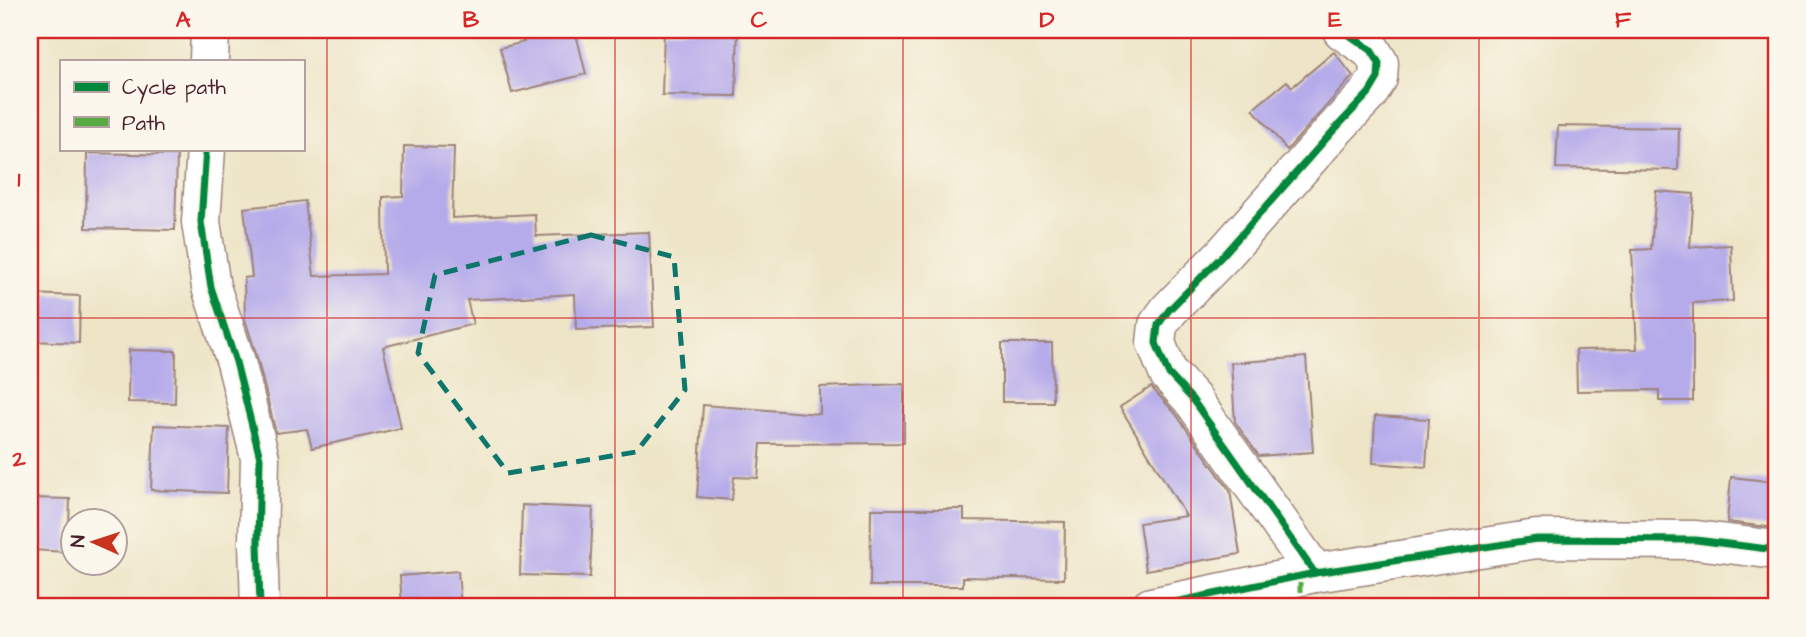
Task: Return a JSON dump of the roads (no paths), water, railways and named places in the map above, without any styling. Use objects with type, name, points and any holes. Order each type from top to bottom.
[{"type":"street","points":[[209,60],[210,30]]},
{"type":"street","points":[[1315,573],[1192,399],[1168,373],[1156,342],[1158,325],[1169,310],[1224,254],[1369,93],[1378,78],[1380,63],[1371,50],[1342,30]]},
{"type":"street","points":[[206,150],[201,222],[211,287],[236,362],[260,458],[260,607]]},
{"type":"street","points":[[1150,607],[1315,573],[1537,539],[1696,540],[1776,550]]}]
